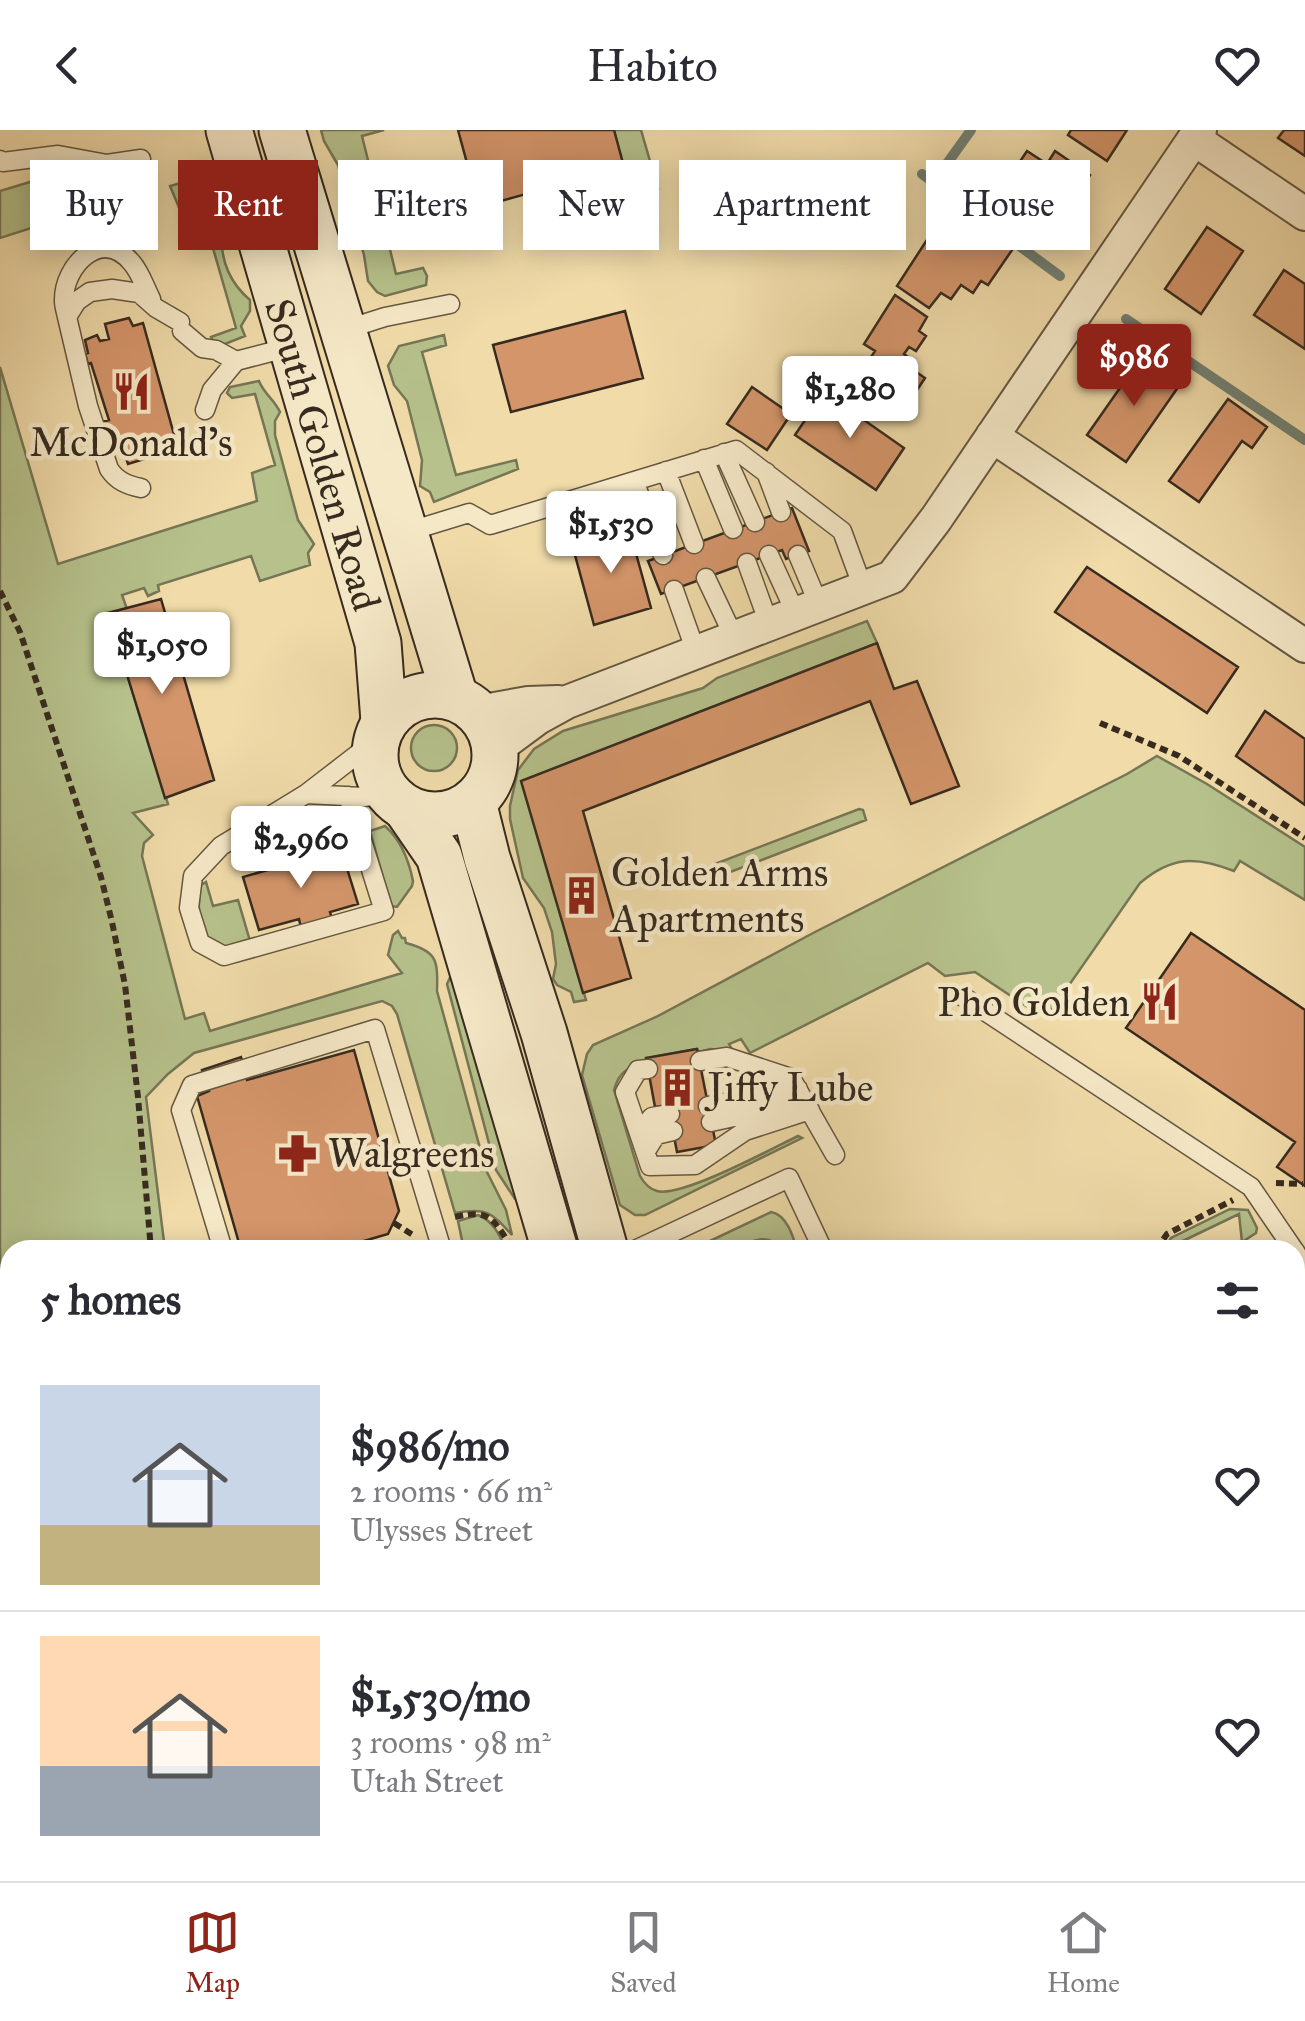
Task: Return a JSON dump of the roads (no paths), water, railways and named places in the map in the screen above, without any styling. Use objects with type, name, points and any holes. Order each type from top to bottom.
[{"type":"main road","name":"South Golden Road","points":[[229,130],[378,643],[380,730]]},
{"type":"main road","name":"South Golden Road","points":[[282,130],[406,533],[476,719]]},
{"type":"main road","points":[[381,799],[426,814],[455,812],[473,802],[493,772],[476,719],[422,696],[402,704],[380,730],[374,752],[376,771],[381,799],[439,856],[552,1240]]},
{"type":"main road","points":[[473,802],[602,1240]]},
{"type":"street","points":[[476,719],[538,718],[567,702],[892,577],[936,520],[1197,135],[1305,214]]},
{"type":"street","points":[[992,436],[1305,646]]},
{"type":"lane","points":[[0,160],[58,155],[107,164],[142,159]]},
{"type":"lane","points":[[141,488],[115,478],[109,469],[88,406],[64,300],[70,275],[88,252],[104,247],[132,263],[156,308]]},
{"type":"lane","points":[[67,317],[77,301],[90,292],[112,289],[139,293],[202,348],[216,350],[236,361]]},
{"type":"lane","points":[[343,330],[450,304]]},
{"type":"lane","points":[[205,410],[212,390],[236,361],[293,346]]},
{"type":"lane","points":[[406,533],[470,513],[490,524],[736,450],[842,531],[863,588]]},
{"type":"lane","points":[[724,453],[755,522]]},
{"type":"lane","points":[[704,459],[734,529]]},
{"type":"lane","points":[[666,471],[694,544]]},
{"type":"lane","points":[[766,472],[781,512]]},
{"type":"lane","points":[[634,481],[663,555]]},
{"type":"lane","points":[[795,614],[798,554]]},
{"type":"lane","points":[[770,555],[795,614]]},
{"type":"lane","points":[[747,563],[795,614]]},
{"type":"lane","points":[[706,578],[734,637]]},
{"type":"lane","points":[[674,590],[696,652]]},
{"type":"lane","points":[[306,794],[381,799],[384,911],[224,956],[200,944],[190,908],[193,876],[221,846],[306,794],[380,730]]},
{"type":"lane","points":[[962,996],[1251,1187],[1287,1240]]},
{"type":"lane","points":[[220,1240],[181,1110],[192,1085],[375,1028],[439,1240]]},
{"type":"lane","points":[[700,1061],[728,1057],[801,1095],[835,1155]]},
{"type":"lane","points":[[648,1069],[638,1070],[625,1092],[650,1166],[695,1165],[801,1095]]},
{"type":"lane","points":[[710,1114],[801,1095]]},
{"type":"lane","points":[[639,1132],[652,1117],[672,1123],[656,1134],[646,1151]]},
{"type":"lane","points":[[656,1240],[789,1178],[819,1240]]},
{"type":"waterway","points":[[949,160],[971,130]]},
{"type":"waterway","points":[[922,174],[1060,276]]},
{"type":"waterway","points":[[1126,319],[1305,440]]},
{"type":"place","name":"McDonald's","points":[[131,392]]},
{"type":"place","name":"Golden Arms Apartments","points":[[581,895]]},
{"type":"place","name":"Pho Golden","points":[[1160,1002]]},
{"type":"place","name":"Jiffy Lube","points":[[678,1087]]},
{"type":"place","name":"Walgreens","points":[[298,1153]]}]
